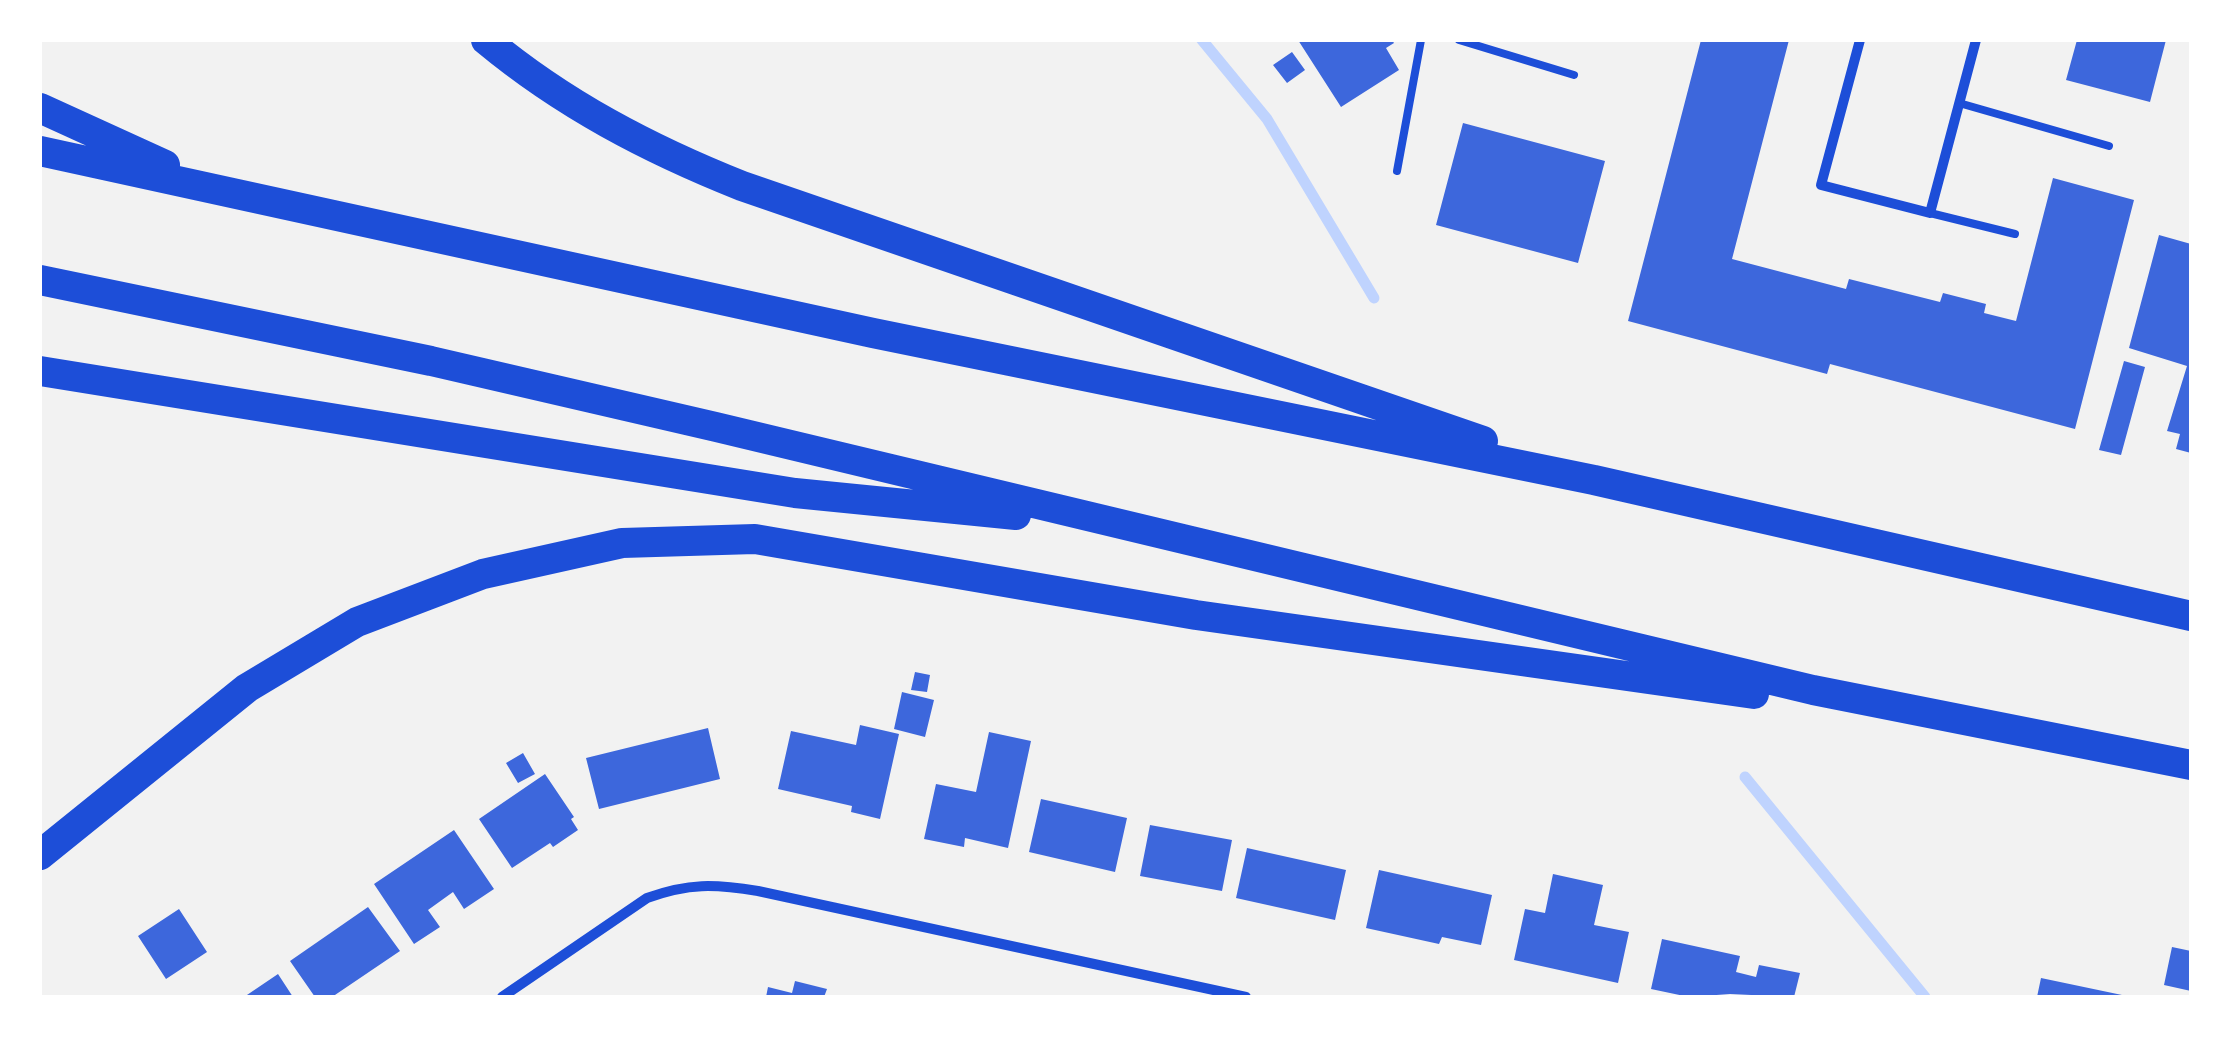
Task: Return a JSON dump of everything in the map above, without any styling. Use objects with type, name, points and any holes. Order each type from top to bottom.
[{"type":"highway","points":[[486,40],[562,98],[710,174],[1594,480]]},
{"type":"highway","points":[[40,108],[222,191]]},
{"type":"highway","points":[[40,151],[873,333],[1594,480],[2191,616]]},
{"type":"highway","points":[[40,280],[450,365],[1813,690],[2191,765]]},
{"type":"highway","points":[[40,370],[795,494],[1128,526]]},
{"type":"highway","points":[[40,856],[234,698],[356,622],[484,574],[622,543],[755,538],[1196,615],[2029,733]]},
{"type":"street","points":[[1860,40],[1821,185],[1930,213],[1976,40]]},
{"type":"street","points":[[502,997],[647,898],[674,888],[711,884],[1246,997]]},
{"type":"lane","points":[[1397,170],[1421,40]]},
{"type":"lane","points":[[1459,40],[1574,75]]},
{"type":"lane","points":[[1959,103],[2109,146]]},
{"type":"lane","points":[[1930,213],[2015,234]]},
{"type":"building","points":[[1298,40],[1392,40],[1394,43],[1386,48],[1399,70],[1341,107]]},
{"type":"building","points":[[1701,40],[1789,40],[1732,259],[1846,289],[1849,279],[1940,302],[1943,293],[1986,304],[1984,313],[2016,321],[2053,178],[2134,200],[2075,429],[1830,364],[1827,374],[1628,321]]},
{"type":"building","points":[[2077,40],[2166,40],[2150,102],[2066,80]]},
{"type":"building","points":[[1292,52],[1305,70],[1287,83],[1273,65]]},
{"type":"building","points":[[1463,123],[1605,161],[1578,263],[1436,225]]},
{"type":"building","points":[[2159,235],[2191,244],[2191,453],[2176,449],[2180,434],[2167,431],[2187,366],[2129,348]]},
{"type":"building","points":[[2124,361],[2145,367],[2121,455],[2099,450]]},
{"type":"building","points":[[915,672],[930,675],[927,692],[911,690]]},
{"type":"building","points":[[902,692],[934,700],[925,737],[894,729]]},
{"type":"building","points":[[860,725],[899,734],[880,819],[851,812],[852,806],[778,789],[791,731],[856,745]]},
{"type":"building","points":[[708,728],[720,779],[599,809],[586,758]]},
{"type":"building","points":[[989,732],[1031,741],[1008,848],[965,838],[964,847],[924,839],[936,784],[976,792]]},
{"type":"building","points":[[523,753],[535,774],[518,783],[506,763]]},
{"type":"building","points":[[545,774],[574,817],[571,819],[578,830],[512,868],[479,819]]},
{"type":"building","points":[[1041,799],[1127,818],[1115,872],[1029,852]]},
{"type":"building","points":[[1150,825],[1232,840],[1222,891],[1140,876]]},
{"type":"building","points":[[454,830],[494,889],[464,909],[453,892],[428,910],[440,927],[414,944],[374,884]]},
{"type":"building","points":[[1247,848],[1346,870],[1335,920],[1236,898]]},
{"type":"building","points":[[1379,870],[1492,895],[1481,945],[1442,937],[1439,944],[1366,928]]},
{"type":"building","points":[[1553,874],[1603,885],[1594,925],[1629,932],[1618,983],[1514,960],[1525,909],[1545,913]]},
{"type":"building","points":[[368,907],[400,951],[332,997],[315,997],[290,961]]},
{"type":"building","points":[[179,909],[207,952],[166,979],[138,936]]},
{"type":"building","points":[[1662,939],[1740,956],[1736,972],[1756,977],[1759,965],[1800,973],[1794,997],[1689,997],[1651,989]]},
{"type":"building","points":[[2172,947],[2191,951],[2191,991],[2164,985]]},
{"type":"building","points":[[278,974],[293,997],[244,997]]},
{"type":"building","points":[[2041,978],[2122,995],[2122,997],[2037,997]]},
{"type":"building","points":[[795,981],[827,989],[824,997],[766,997],[768,987],[792,993]]},
{"type":"waterway","points":[[1202,40],[1267,119],[1374,298]]},
{"type":"waterway","points":[[1745,777],[1925,997]]}]
